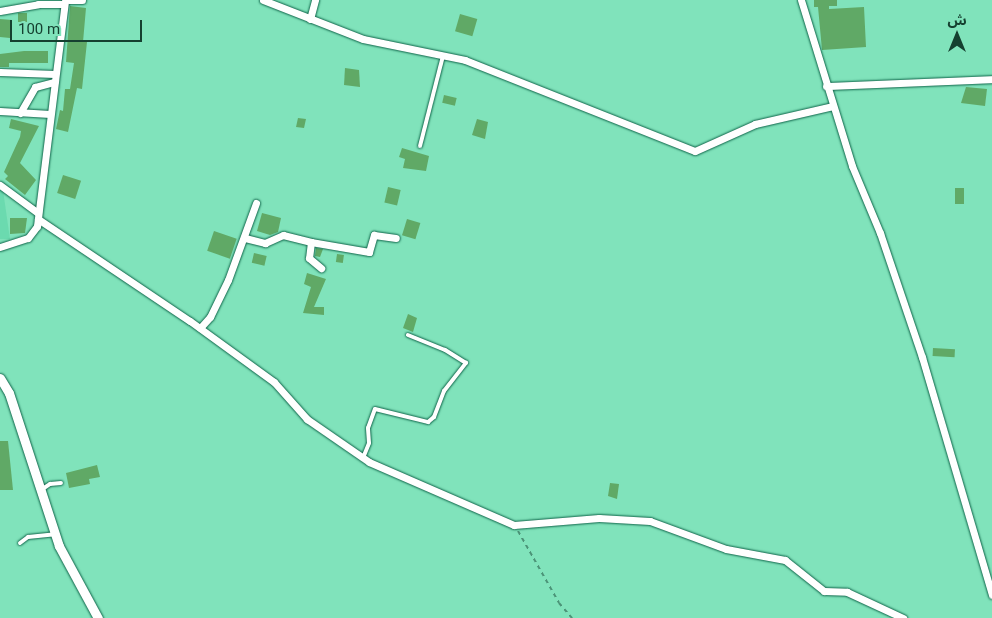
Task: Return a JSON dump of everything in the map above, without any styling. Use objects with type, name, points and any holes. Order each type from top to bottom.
[{"type":"street","points":[[0,11],[38,4],[82,0]]},
{"type":"street","points":[[263,0],[363,39],[465,60],[694,151],[755,124],[833,106]]},
{"type":"street","points":[[310,18],[315,0]]},
{"type":"street","points":[[802,0],[826,86],[922,357],[992,595]]},
{"type":"street","points":[[0,246],[28,238],[38,216],[66,1]]},
{"type":"street","points":[[0,72],[55,74]]},
{"type":"street","points":[[826,86],[992,78]]},
{"type":"street","points":[[20,112],[35,87],[54,82]]},
{"type":"street","points":[[0,111],[50,114]]},
{"type":"street","points":[[0,185],[38,216],[200,328],[274,382],[307,419],[363,458],[514,525],[599,518],[650,521],[726,549],[784,560],[824,591],[848,592],[903,618]]},
{"type":"street","points":[[200,328],[218,303],[245,238],[256,203]]},
{"type":"street","points":[[245,238],[265,243],[283,235],[360,252],[369,252],[374,235],[396,238]]},
{"type":"street","points":[[311,242],[310,258],[321,268]]},
{"type":"street","points":[[0,378],[9,393],[55,534],[98,618]]},
{"type":"lane","points":[[420,146],[443,56]]},
{"type":"lane","points":[[363,458],[369,443],[368,428],[375,410],[428,422],[434,417],[444,391],[466,363],[445,350],[408,335]]},
{"type":"lane","points":[[41,490],[50,484],[61,483]]},
{"type":"lane","points":[[20,543],[28,537],[55,534]]},
{"type":"path","points":[[514,525],[559,603],[572,618]]},
{"type":"shaded area","points":[[0,187],[3,190],[10,239],[0,239]]},
{"type":"building","points":[[814,0],[837,0],[837,6],[829,6],[829,9],[864,7],[866,47],[822,50],[818,7],[814,7]]},
{"type":"building","points":[[70,6],[86,8],[83,42],[87,42],[82,89],[77,88],[68,132],[56,129],[60,110],[63,111],[65,89],[70,89],[74,63],[66,62]]},
{"type":"building","points":[[18,13],[27,13],[27,22],[18,22]]},
{"type":"building","points":[[460,14],[477,19],[472,36],[455,31]]},
{"type":"building","points":[[0,19],[12,20],[10,38],[0,37]]},
{"type":"building","points":[[48,51],[48,63],[9,63],[9,67],[0,67],[0,54]]},
{"type":"building","points":[[345,68],[359,70],[360,87],[344,85]]},
{"type":"building","points":[[966,87],[987,89],[985,106],[961,103]]},
{"type":"building","points":[[444,95],[457,98],[455,106],[442,103]]},
{"type":"building","points":[[298,118],[306,119],[304,128],[296,127]]},
{"type":"building","points":[[11,119],[39,126],[20,163],[36,180],[25,195],[5,179],[8,176],[4,172],[21,131],[9,128]]},
{"type":"building","points":[[477,119],[488,122],[485,139],[472,135]]},
{"type":"building","points":[[402,148],[429,156],[426,171],[403,168],[405,159],[399,157]]},
{"type":"building","points":[[63,175],[81,181],[75,199],[57,193]]},
{"type":"building","points":[[388,187],[401,190],[397,206],[384,203]]},
{"type":"building","points":[[955,188],[964,188],[964,204],[955,204]]},
{"type":"building","points":[[262,213],[281,218],[278,232],[270,235],[257,231]]},
{"type":"building","points":[[10,218],[27,218],[25,233],[10,234]]},
{"type":"building","points":[[407,219],[420,223],[415,239],[402,235]]},
{"type":"building","points":[[214,231],[237,239],[230,259],[207,251]]},
{"type":"building","points":[[316,248],[323,249],[320,257],[315,256]]},
{"type":"building","points":[[254,253],[267,256],[264,266],[252,263]]},
{"type":"building","points":[[337,254],[344,255],[343,263],[336,262]]},
{"type":"building","points":[[307,273],[326,279],[314,307],[324,307],[324,315],[303,313],[311,287],[304,284]]},
{"type":"building","points":[[408,314],[417,318],[413,332],[403,328]]},
{"type":"building","points":[[933,348],[955,349],[955,357],[933,356]]},
{"type":"building","points":[[0,441],[8,441],[13,490],[0,490]]},
{"type":"building","points":[[97,465],[100,477],[89,479],[90,484],[69,488],[66,473]]},
{"type":"building","points":[[610,483],[619,484],[617,499],[608,496]]}]
